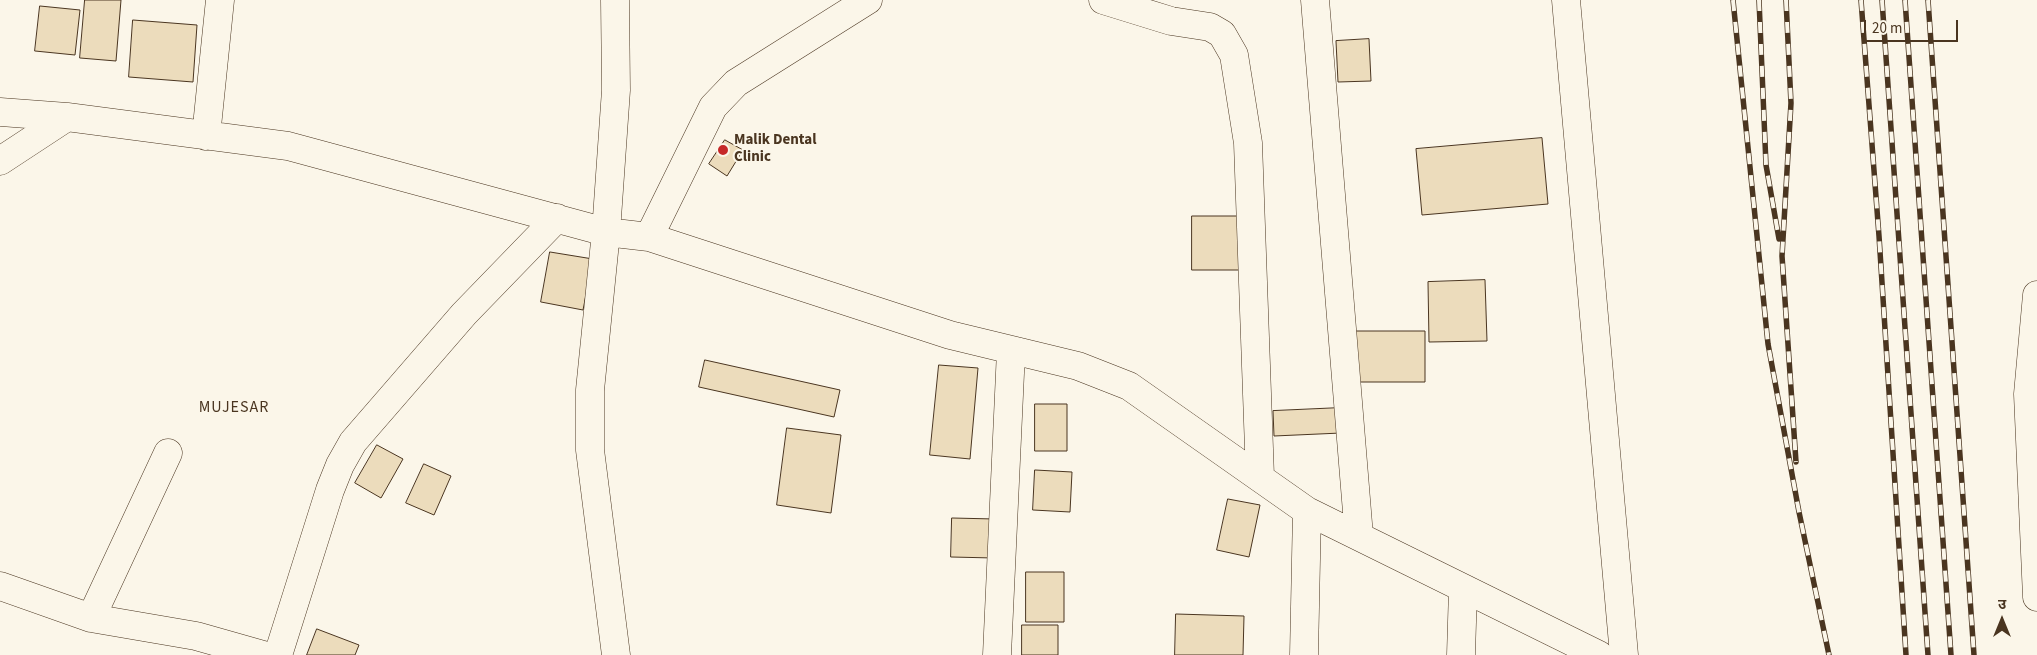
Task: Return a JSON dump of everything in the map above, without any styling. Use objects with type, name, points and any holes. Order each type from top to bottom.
[{"type":"street","points":[[206,136],[220,0]]},
{"type":"street","points":[[615,0],[616,90],[606,232],[590,390],[590,450],[616,655]]},
{"type":"street","points":[[649,237],[713,107],[723,94],[736,83],[868,0]]},
{"type":"street","points":[[1103,0],[1171,21],[1210,27],[1222,34],[1234,55],[1248,143],[1260,477]]},
{"type":"street","points":[[1315,0],[1359,536]]},
{"type":"street","points":[[1566,0],[1624,655]]},
{"type":"street","points":[[0,112],[66,117],[288,146],[606,232],[649,237],[950,335],[1078,366],[1129,386],[1306,510],[1600,655]]},
{"type":"street","points":[[0,161],[66,117]]},
{"type":"street","points":[[275,655],[279,652],[330,490],[340,465],[353,442],[464,314],[557,218]]},
{"type":"street","points":[[2037,295],[2028,402],[2037,597]]},
{"type":"street","points":[[997,655],[1011,351]]},
{"type":"street","points":[[91,618],[168,453]]},
{"type":"street","points":[[1304,655],[1306,510]]},
{"type":"street","points":[[0,586],[91,618],[168,630],[222,650],[263,655]]},
{"type":"street","points":[[1461,655],[1463,589]]},
{"type":"building","points":[[85,0],[121,0],[116,61],[80,58]]},
{"type":"building","points":[[40,6],[80,10],[75,55],[35,51]]},
{"type":"building","points":[[133,20],[197,25],[193,82],[129,77]]},
{"type":"building","points":[[1369,39],[1371,81],[1338,82],[1336,41]]},
{"type":"building","points":[[1542,138],[1548,204],[1422,215],[1416,149]]},
{"type":"building","points":[[725,140],[743,150],[727,176],[709,164]]},
{"type":"building","points":[[1192,216],[1244,216],[1244,270],[1192,270]]},
{"type":"building","points":[[550,252],[593,259],[583,310],[541,302]]},
{"type":"building","points":[[1485,280],[1487,341],[1429,342],[1428,282]]},
{"type":"building","points":[[1356,331],[1425,331],[1425,382],[1356,382]]},
{"type":"building","points":[[705,360],[840,390],[834,417],[699,387]]},
{"type":"building","points":[[939,365],[978,368],[970,459],[930,455]]},
{"type":"building","points":[[1035,404],[1067,404],[1067,451],[1035,451]]},
{"type":"building","points":[[1340,408],[1341,433],[1274,436],[1273,411]]},
{"type":"building","points":[[787,428],[841,435],[831,513],[777,505]]},
{"type":"building","points":[[377,445],[403,459],[381,498],[355,483]]},
{"type":"building","points":[[424,464],[451,476],[434,515],[406,503]]},
{"type":"building","points":[[1035,470],[1072,472],[1070,512],[1033,510]]},
{"type":"building","points":[[1228,499],[1260,505],[1249,557],[1217,550]]},
{"type":"building","points":[[952,518],[995,519],[994,558],[951,557]]},
{"type":"building","points":[[1026,572],[1064,572],[1064,622],[1026,622]]},
{"type":"building","points":[[1176,614],[1244,616],[1243,655],[1175,655]]},
{"type":"building","points":[[1022,625],[1058,625],[1058,655],[1022,655]]},
{"type":"building","points":[[317,629],[359,645],[355,655],[307,655]]},
{"type":"railway","points":[[1733,0],[1768,344],[1799,512],[1829,655]]},
{"type":"railway","points":[[1759,0],[1766,165],[1779,239]]},
{"type":"railway","points":[[1786,0],[1791,103],[1782,256],[1796,462]]},
{"type":"railway","points":[[1861,0],[1879,236],[1906,655]]},
{"type":"railway","points":[[1882,0],[1928,655]]},
{"type":"railway","points":[[1905,0],[1951,655]]},
{"type":"railway","points":[[1928,0],[1974,655]]},
{"type":"place","name":"Malik Dental Clinic","points":[[723,150]]},
{"type":"district","name":"MUJESAR","points":[[234,408]]}]
